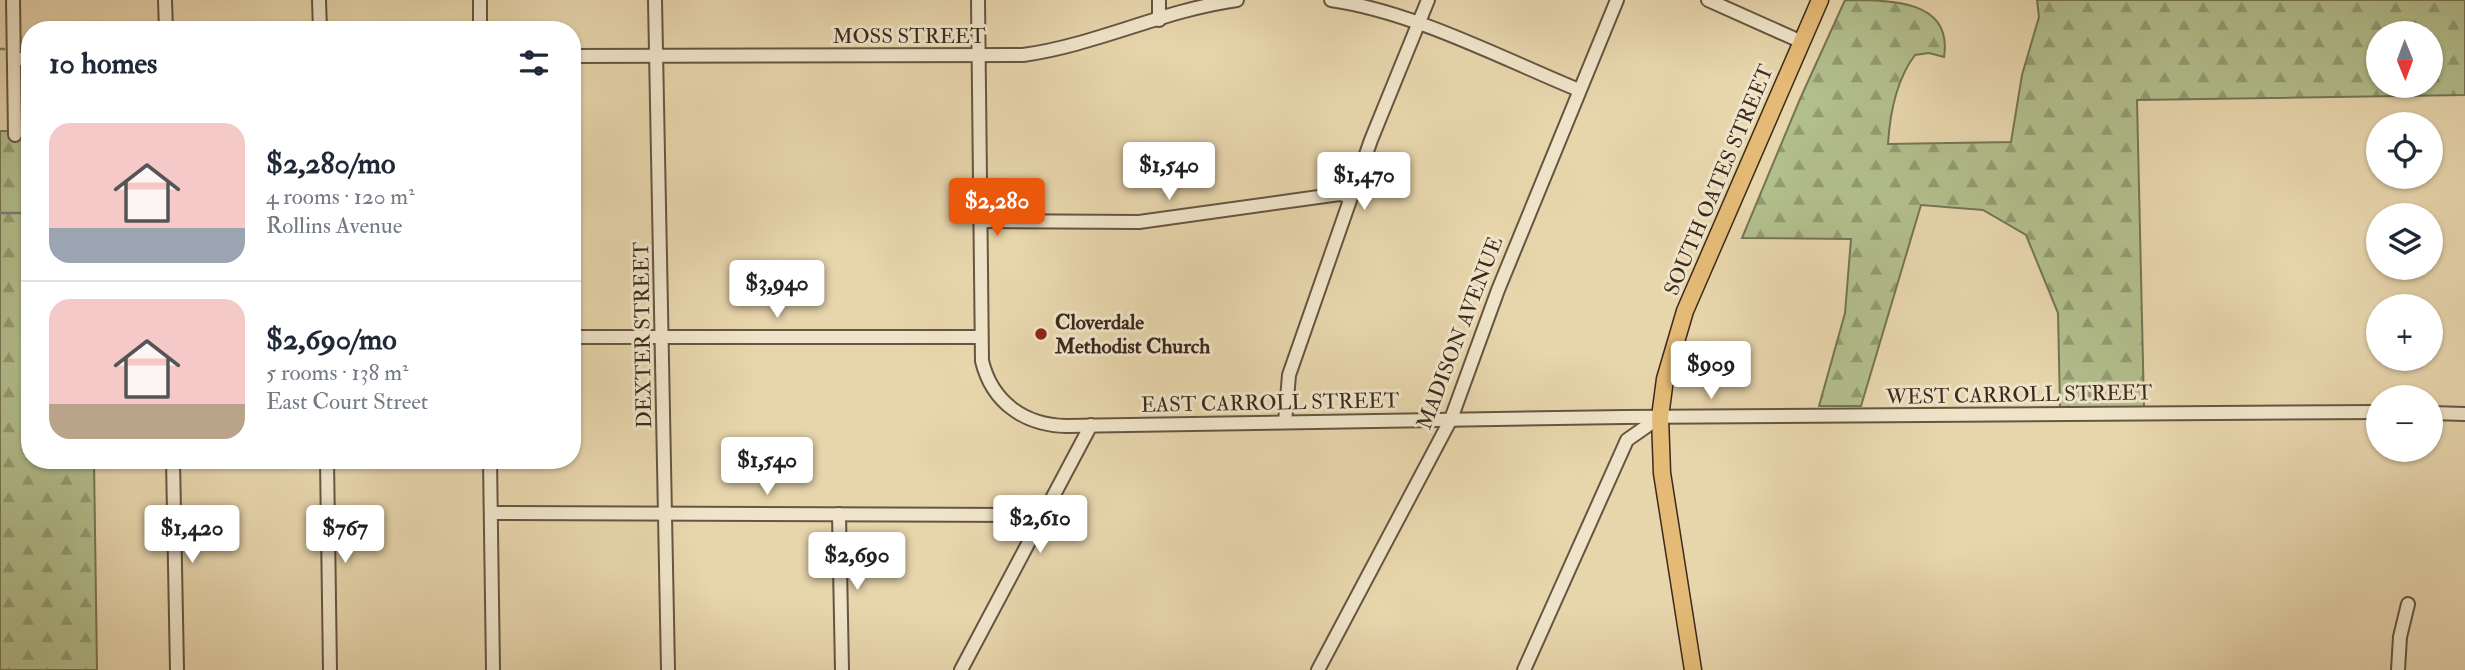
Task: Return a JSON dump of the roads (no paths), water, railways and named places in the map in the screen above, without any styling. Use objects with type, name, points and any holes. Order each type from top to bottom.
[{"type":"main road","name":"SOUTH OATES STREET","points":[[1693,670],[1662,473],[1660,417],[1677,332],[1820,0]]},
{"type":"street","points":[[13,0],[15,135]]},
{"type":"street","points":[[165,0],[166,21]]},
{"type":"street","points":[[319,0],[320,21]]},
{"type":"street","points":[[480,0],[480,21]]},
{"type":"street","name":"DEXTER STREET","points":[[655,0],[668,670]]},
{"type":"street","name":"EAST CARROLL STREET","points":[[978,0],[981,337],[985,371],[994,391],[1008,407],[1045,425],[1660,417]]},
{"type":"street","points":[[1159,0],[1159,20]]},
{"type":"street","name":"MOSS STREET","points":[[581,56],[978,55],[1043,52],[1237,0]]},
{"type":"street","points":[[1331,0],[1372,9],[1418,24],[1579,90]]},
{"type":"street","points":[[1285,422],[1289,375],[1371,140],[1428,0]]},
{"type":"street","name":"MADISON AVENUE","points":[[1318,670],[1451,419],[1502,278],[1617,0]]},
{"type":"street","points":[[1708,0],[1802,42]]},
{"type":"street","points":[[14,59],[21,59]]},
{"type":"street","points":[[980,220],[1139,222],[1340,194],[1352,197]]},
{"type":"street","points":[[581,337],[981,337]]},
{"type":"street","name":"WEST CARROLL STREET","points":[[1660,417],[2366,412]]},
{"type":"street","points":[[2443,413],[2465,414]]},
{"type":"street","points":[[1524,670],[1627,440],[1660,417]]},
{"type":"street","points":[[961,670],[1091,425]]},
{"type":"street","points":[[173,469],[177,670]]},
{"type":"street","points":[[327,469],[330,670]]},
{"type":"street","points":[[490,469],[493,670]]},
{"type":"street","points":[[491,513],[1043,515]]},
{"type":"street","points":[[839,514],[842,670]]},
{"type":"street","points":[[2398,670],[2400,637],[2408,604]]},
{"type":"waterway","points":[[0,213],[21,213]]},
{"type":"place","name":"Cloverdale Methodist Church","points":[[1041,334]]}]
